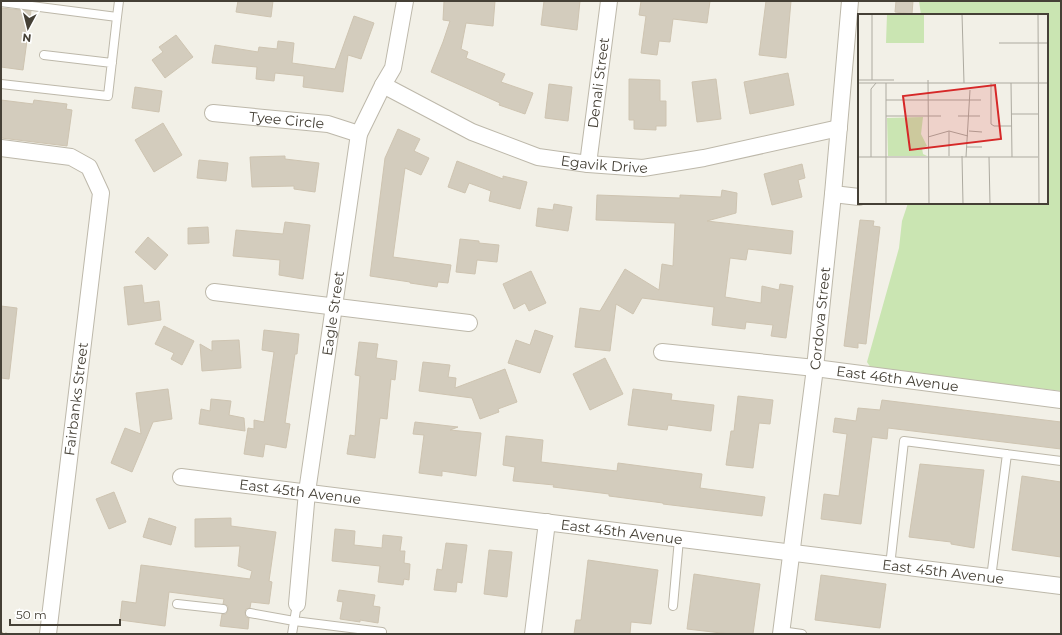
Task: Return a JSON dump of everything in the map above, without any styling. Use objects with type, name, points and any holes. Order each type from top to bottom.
[{"type":"street","name":"Eagle Street","points":[[296,604],[307,492],[359,134],[393,68],[405,1]]},
{"type":"street","name":"Denali Street","points":[[588,164],[609,1]]},
{"type":"street","name":"Cordova Street","points":[[781,633],[815,368],[839,128],[854,19],[850,1]]},
{"type":"street","name":"Egavik Drive","points":[[383,85],[472,132],[538,157],[588,164],[643,168],[704,158],[839,128]]},
{"type":"street","name":"Tyee Circle","points":[[213,113],[328,124],[359,134]]},
{"type":"street","name":"Fairbanks Street","points":[[1,148],[71,157],[89,167],[101,193],[48,634]]},
{"type":"street","points":[[833,194],[858,197]]},
{"type":"street","points":[[214,292],[469,323]]},
{"type":"street","name":"East 46th Avenue","points":[[662,352],[815,368],[1061,400]]},
{"type":"street","name":"East 45th Avenue","points":[[182,477],[547,522],[790,554],[1061,586]]},
{"type":"street","points":[[533,634],[547,522]]},
{"type":"lane","points":[[1,84],[108,96],[119,1]]},
{"type":"lane","points":[[1,2],[117,17]]},
{"type":"lane","points":[[44,55],[112,63]]},
{"type":"lane","points":[[890,566],[904,441],[1061,461]]},
{"type":"lane","points":[[991,578],[1007,454]]},
{"type":"lane","points":[[673,606],[679,539]]},
{"type":"lane","points":[[177,604],[222,609]]},
{"type":"lane","name":"Eagle Street","points":[[292,634],[296,604]]},
{"type":"lane","points":[[250,613],[294,621],[382,632]]},
{"type":"lane","points":[[781,633],[802,634]]},
{"type":"path","points":[[1,633],[7,634]]},
{"type":"green space","points":[[919,1],[1061,1],[1061,391],[871,368],[867,362],[899,248],[902,221],[908,204],[1048,204],[1048,14],[921,14]]},
{"type":"building","points":[[238,1],[273,1],[271,17],[236,12]]},
{"type":"building","points":[[444,1],[495,1],[493,26],[466,23],[461,49],[468,52],[466,58],[505,74],[501,82],[533,93],[525,114],[499,105],[500,103],[431,72],[450,21],[443,20]]},
{"type":"building","points":[[544,1],[580,1],[577,30],[541,25]]},
{"type":"building","points":[[641,1],[710,1],[707,23],[673,19],[670,42],[659,41],[657,55],[641,53],[646,16],[639,15]]},
{"type":"building","points":[[766,1],[791,1],[786,58],[759,55]]},
{"type":"building","points":[[896,1],[913,1],[912,14],[895,12]]},
{"type":"building","points":[[1,8],[31,11],[23,70],[1,67]]},
{"type":"building","points":[[354,16],[374,23],[361,59],[348,55],[343,92],[303,87],[304,76],[275,73],[274,81],[256,79],[257,67],[212,63],[215,45],[258,52],[259,47],[277,49],[278,41],[294,43],[292,63],[335,69]]},
{"type":"building","points":[[176,35],[193,57],[165,78],[152,60],[163,52],[159,47]]},
{"type":"building","points":[[788,73],[794,105],[750,114],[744,82]]},
{"type":"building","points":[[629,79],[660,80],[660,101],[666,101],[666,126],[656,126],[656,130],[634,129],[634,120],[629,120]]},
{"type":"building","points":[[716,79],[721,119],[697,122],[692,82]]},
{"type":"building","points":[[549,84],[572,87],[568,121],[545,118]]},
{"type":"building","points":[[135,87],[162,91],[159,112],[132,108]]},
{"type":"building","points":[[1,100],[33,104],[34,100],[67,104],[66,109],[72,110],[67,146],[1,138]]},
{"type":"building","points":[[163,123],[182,155],[154,172],[135,140]]},
{"type":"building","points":[[398,129],[420,139],[414,151],[429,158],[421,175],[405,168],[393,257],[451,265],[448,283],[438,282],[437,287],[370,276],[385,158]]},
{"type":"building","points":[[285,156],[285,159],[319,163],[315,192],[294,189],[294,186],[252,187],[250,157]]},
{"type":"building","points":[[199,160],[228,163],[226,181],[197,178]]},
{"type":"building","points":[[457,161],[503,179],[503,176],[527,182],[520,209],[489,201],[491,191],[469,183],[465,193],[448,187]]},
{"type":"building","points":[[802,164],[805,178],[798,180],[802,197],[772,205],[764,174]]},
{"type":"building","points":[[722,190],[737,193],[736,213],[707,221],[793,231],[791,254],[748,249],[746,260],[730,258],[725,297],[761,303],[762,286],[779,290],[780,284],[793,286],[786,338],[771,336],[773,325],[746,322],[745,329],[712,325],[714,307],[642,298],[633,314],[616,304],[610,351],[575,347],[580,308],[600,311],[625,269],[659,290],[662,264],[673,266],[675,223],[596,220],[597,195],[680,198],[680,195],[721,197]]},
{"type":"building","points":[[554,204],[572,207],[568,231],[536,226],[538,208],[553,210]]},
{"type":"building","points":[[860,220],[874,221],[873,226],[880,227],[866,344],[858,343],[858,348],[844,346]]},
{"type":"building","points":[[285,222],[310,225],[303,279],[279,275],[280,260],[233,256],[236,230],[283,234]]},
{"type":"building","points":[[208,227],[209,243],[188,244],[188,228]]},
{"type":"building","points":[[148,237],[168,255],[155,270],[135,252]]},
{"type":"building","points":[[460,239],[499,245],[497,262],[477,260],[475,274],[456,272]]},
{"type":"building","points":[[531,271],[546,303],[529,311],[525,303],[514,309],[503,284]]},
{"type":"building","points":[[142,285],[144,303],[159,301],[161,320],[128,325],[124,287]]},
{"type":"building","points":[[1,306],[17,308],[9,379],[1,378]]},
{"type":"building","points":[[164,326],[194,341],[182,365],[171,359],[174,353],[155,344]]},
{"type":"building","points":[[264,330],[299,334],[285,423],[290,424],[286,448],[265,444],[263,457],[244,454],[248,428],[254,429],[254,420],[264,422],[274,352],[262,350]]},
{"type":"building","points":[[535,330],[553,336],[540,373],[508,363],[516,340],[530,345]]},
{"type":"building","points":[[239,340],[241,368],[202,371],[200,344],[212,351],[212,341]]},
{"type":"building","points":[[359,342],[378,344],[376,358],[397,361],[395,380],[391,379],[387,419],[380,418],[375,458],[347,454],[350,435],[355,436],[360,376],[355,375]]},
{"type":"building","points":[[605,358],[623,394],[590,410],[573,374]]},
{"type":"building","points":[[423,362],[450,365],[448,377],[456,378],[455,388],[505,369],[517,402],[498,409],[499,412],[480,419],[472,398],[419,391]]},
{"type":"building","points":[[168,389],[172,419],[153,422],[132,472],[111,463],[125,428],[141,434],[136,393]]},
{"type":"building","points":[[633,389],[672,394],[671,400],[714,405],[711,431],[668,425],[667,430],[628,425]]},
{"type":"building","points":[[738,396],[773,400],[770,424],[759,423],[753,468],[726,465],[731,431],[734,431]]},
{"type":"building","points":[[211,399],[231,401],[229,415],[244,418],[245,431],[199,424],[201,409],[210,411]]},
{"type":"building","points":[[882,400],[1061,422],[1061,449],[888,428],[887,439],[872,437],[861,524],[821,519],[824,494],[839,496],[847,434],[833,432],[835,418],[856,421],[858,408],[880,410]]},
{"type":"building","points":[[415,422],[458,427],[450,430],[481,433],[476,476],[442,471],[442,476],[419,473],[424,435],[413,434]]},
{"type":"building","points":[[506,436],[543,440],[541,462],[617,471],[618,463],[702,474],[700,488],[765,497],[762,516],[663,504],[609,496],[609,494],[553,487],[554,485],[513,481],[515,467],[503,465]]},
{"type":"building","points":[[920,464],[984,470],[974,548],[951,544],[951,542],[909,537]]},
{"type":"building","points":[[1022,476],[1061,482],[1061,557],[1012,550]]},
{"type":"building","points":[[114,492],[126,522],[109,529],[96,499]]},
{"type":"building","points":[[149,518],[176,527],[171,545],[143,537]]},
{"type":"building","points":[[231,518],[231,526],[276,532],[269,581],[272,582],[269,604],[251,602],[250,608],[246,609],[245,612],[246,617],[249,618],[248,629],[220,626],[222,614],[226,614],[228,610],[228,606],[223,604],[224,599],[169,592],[165,626],[120,620],[122,601],[136,603],[141,565],[250,579],[252,571],[238,566],[240,546],[195,547],[195,519]]},
{"type":"building","points":[[335,529],[355,531],[354,545],[382,548],[383,535],[402,537],[400,551],[405,551],[404,563],[410,564],[409,580],[404,579],[403,585],[378,582],[380,566],[332,561]]},
{"type":"building","points":[[446,543],[467,545],[462,583],[457,582],[456,592],[434,590],[437,569],[442,570]]},
{"type":"building","points":[[489,550],[512,552],[507,597],[484,594]]},
{"type":"building","points":[[588,560],[658,570],[651,624],[631,622],[630,634],[574,634],[576,620],[581,620]]},
{"type":"building","points":[[694,574],[760,584],[753,634],[730,634],[687,629]]},
{"type":"building","points":[[821,575],[886,584],[880,628],[815,620]]},
{"type":"building","points":[[339,590],[375,595],[373,606],[380,607],[378,623],[340,619],[343,602],[337,601]]}]
